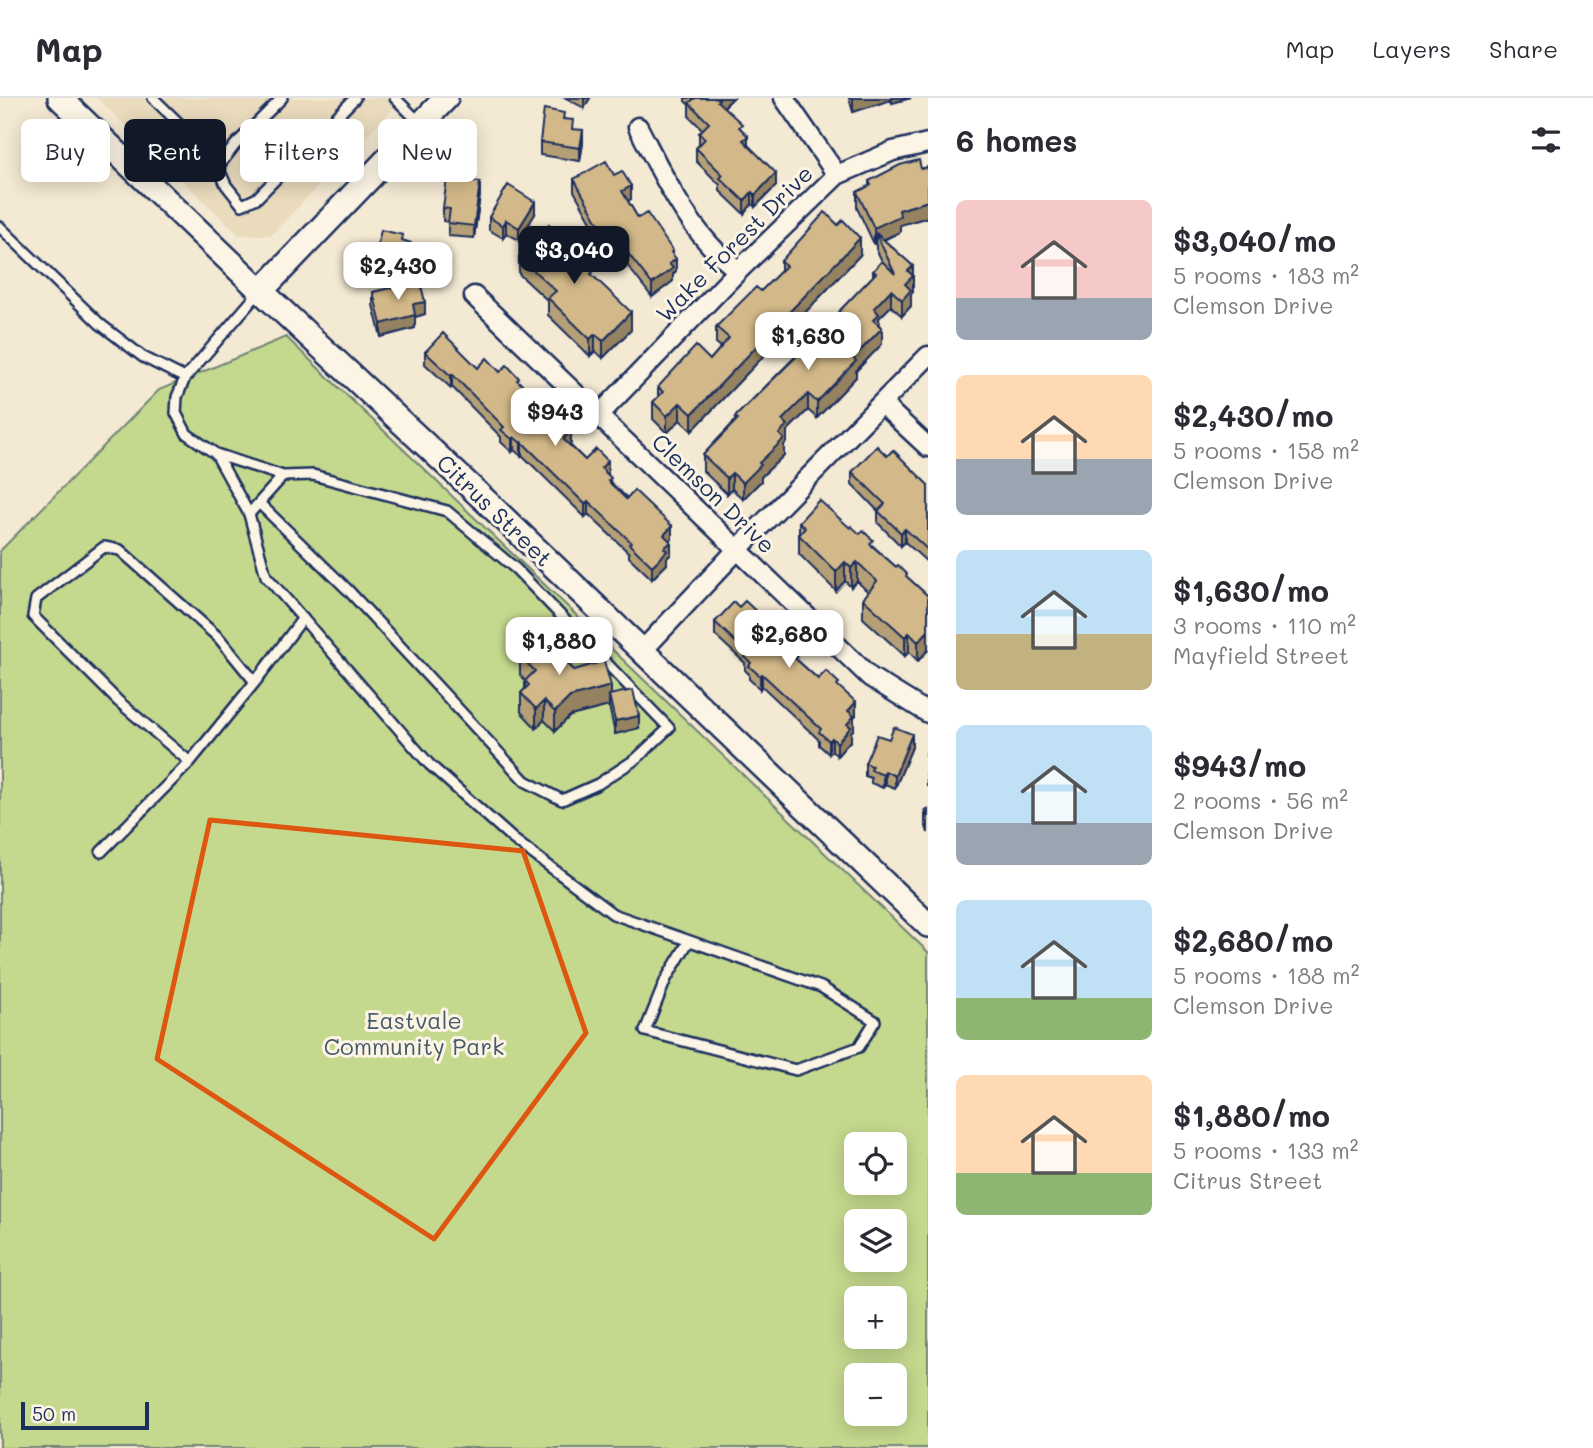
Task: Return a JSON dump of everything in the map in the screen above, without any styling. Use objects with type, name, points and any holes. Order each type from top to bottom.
[{"type":"street","name":"Citrus Street","points":[[60,98],[928,925]]},
{"type":"street","points":[[426,119],[446,98]]},
{"type":"street","points":[[784,98],[836,175]]},
{"type":"street","points":[[638,127],[684,209],[709,244],[738,271]]},
{"type":"street","name":"Wake Forest Drive","points":[[598,416],[738,271],[836,175],[893,151],[928,143]]},
{"type":"street","points":[[261,291],[378,169]]},
{"type":"street","name":"Clemson Drive","points":[[474,296],[870,677],[928,713]]},
{"type":"street","points":[[642,651],[928,356]]},
{"type":"street","points":[[883,404],[928,447]]},
{"type":"lane","points":[[153,98],[175,119]]},
{"type":"lane","points":[[282,98],[235,145],[218,167],[226,185],[242,205],[257,198],[355,98]]},
{"type":"lane","points":[[395,98],[416,119]]},
{"type":"lane","points":[[0,227],[100,324],[144,357],[185,377]]},
{"type":"lane","points":[[259,503],[348,590],[525,781],[562,800],[598,784],[636,759],[669,728],[516,569],[447,511],[313,475],[283,476],[216,454],[187,434],[176,413],[177,397],[185,377],[261,291]]},
{"type":"lane","points":[[216,454],[249,514],[266,576],[429,764],[513,839],[613,914],[690,941],[821,987],[875,1021],[859,1047],[796,1070],[645,1031],[666,979],[690,941]]},
{"type":"lane","points":[[249,514],[283,476]]},
{"type":"lane","points":[[190,762],[118,701],[33,616],[36,599],[104,547],[120,550],[219,638],[255,682]]},
{"type":"lane","points":[[101,852],[190,762],[303,618]]},
{"type":"highlighted area","points":[[210,820],[523,851],[586,1033],[434,1239],[157,1059]]},
{"type":"shaded area","points":[[97,98],[403,98],[383,119],[378,119],[378,124],[364,138],[364,119],[240,119],[240,182],[322,182],[271,235],[239,235],[184,182],[226,182],[226,119],[124,119],[124,124]]},
{"type":"green space","name":"Eastvale Community Park","points":[[286,337],[928,952],[928,1448],[0,1448],[0,551],[159,390]]},
{"type":"building","points":[[695,98],[720,98],[717,101],[742,124],[739,127],[748,136],[743,140],[776,173],[755,195],[752,192],[744,201],[720,178],[723,175],[696,148],[705,139],[699,133],[709,123],[689,103]]},
{"type":"building","points":[[544,109],[564,113],[563,119],[573,120],[572,129],[583,130],[580,148],[540,142]]},
{"type":"building","points":[[919,160],[921,169],[928,167],[928,201],[899,210],[900,216],[874,228],[857,192],[871,185],[869,181],[900,165]]},
{"type":"building","points":[[606,161],[614,175],[622,171],[631,186],[622,191],[638,218],[647,213],[676,259],[669,264],[673,268],[652,284],[623,247],[620,249],[614,239],[609,242],[574,179]]},
{"type":"building","points":[[446,182],[480,182],[474,226],[448,223],[450,209],[443,208]]},
{"type":"building","points":[[508,185],[535,202],[519,228],[506,220],[503,226],[489,217]]},
{"type":"building","points":[[825,212],[838,225],[843,220],[860,238],[692,414],[680,403],[667,416],[653,402],[663,392],[658,387],[696,346],[710,360],[729,338],[716,327],[756,287],[761,291],[786,266],[781,261]]},
{"type":"building","points":[[549,224],[570,242],[566,246],[593,272],[591,274],[631,312],[603,341],[595,334],[590,339],[548,298],[556,291],[519,257]]},
{"type":"building","points":[[381,230],[403,235],[402,240],[411,243],[409,251],[423,254],[419,271],[374,261]]},
{"type":"building","points":[[876,233],[913,266],[908,271],[913,276],[905,284],[911,290],[902,300],[891,290],[874,308],[879,314],[873,320],[882,328],[853,358],[856,361],[817,402],[808,394],[782,420],[787,425],[779,434],[784,439],[759,463],[761,465],[743,483],[732,473],[727,478],[703,455],[738,419],[735,417],[804,349],[799,344],[808,335],[811,338],[826,325],[876,273],[873,271],[882,261],[895,274]]},
{"type":"building","points":[[420,281],[425,302],[413,304],[415,315],[381,324],[373,292]]},
{"type":"building","points":[[443,333],[478,368],[487,358],[500,372],[507,365],[519,378],[517,380],[571,430],[563,439],[585,460],[596,449],[608,461],[601,468],[611,478],[608,481],[626,499],[634,490],[672,526],[664,535],[671,542],[664,548],[667,551],[652,566],[588,501],[585,504],[522,442],[514,437],[512,439],[501,430],[504,427],[452,374],[451,376],[425,352]]},
{"type":"building","points":[[877,446],[887,456],[893,450],[928,485],[928,550],[905,529],[901,533],[878,511],[885,504],[852,472]]},
{"type":"building","points":[[819,500],[850,528],[851,526],[860,534],[863,531],[873,540],[870,544],[896,567],[898,565],[928,596],[928,631],[918,642],[909,633],[905,637],[863,599],[877,581],[857,562],[851,568],[845,562],[836,572],[799,535],[805,528],[799,522]]},
{"type":"building","points":[[745,601],[773,627],[776,624],[797,644],[789,653],[818,679],[826,671],[856,702],[848,711],[854,716],[847,724],[851,727],[837,743],[832,738],[829,741],[819,732],[821,729],[762,674],[760,676],[749,666],[751,663],[745,657],[748,654],[715,622],[734,602],[739,607]]},
{"type":"building","points":[[541,636],[574,670],[604,661],[611,686],[570,697],[555,712],[544,701],[536,709],[521,693],[529,685],[525,681],[535,671],[520,656]]},
{"type":"building","points":[[633,690],[639,716],[615,721],[609,695]]},
{"type":"building","points":[[894,727],[912,734],[895,776],[885,771],[883,775],[871,770],[872,766],[865,763],[877,735],[889,739]]},
{"type":"building","points":[[928,753],[928,786],[927,786]]}]
